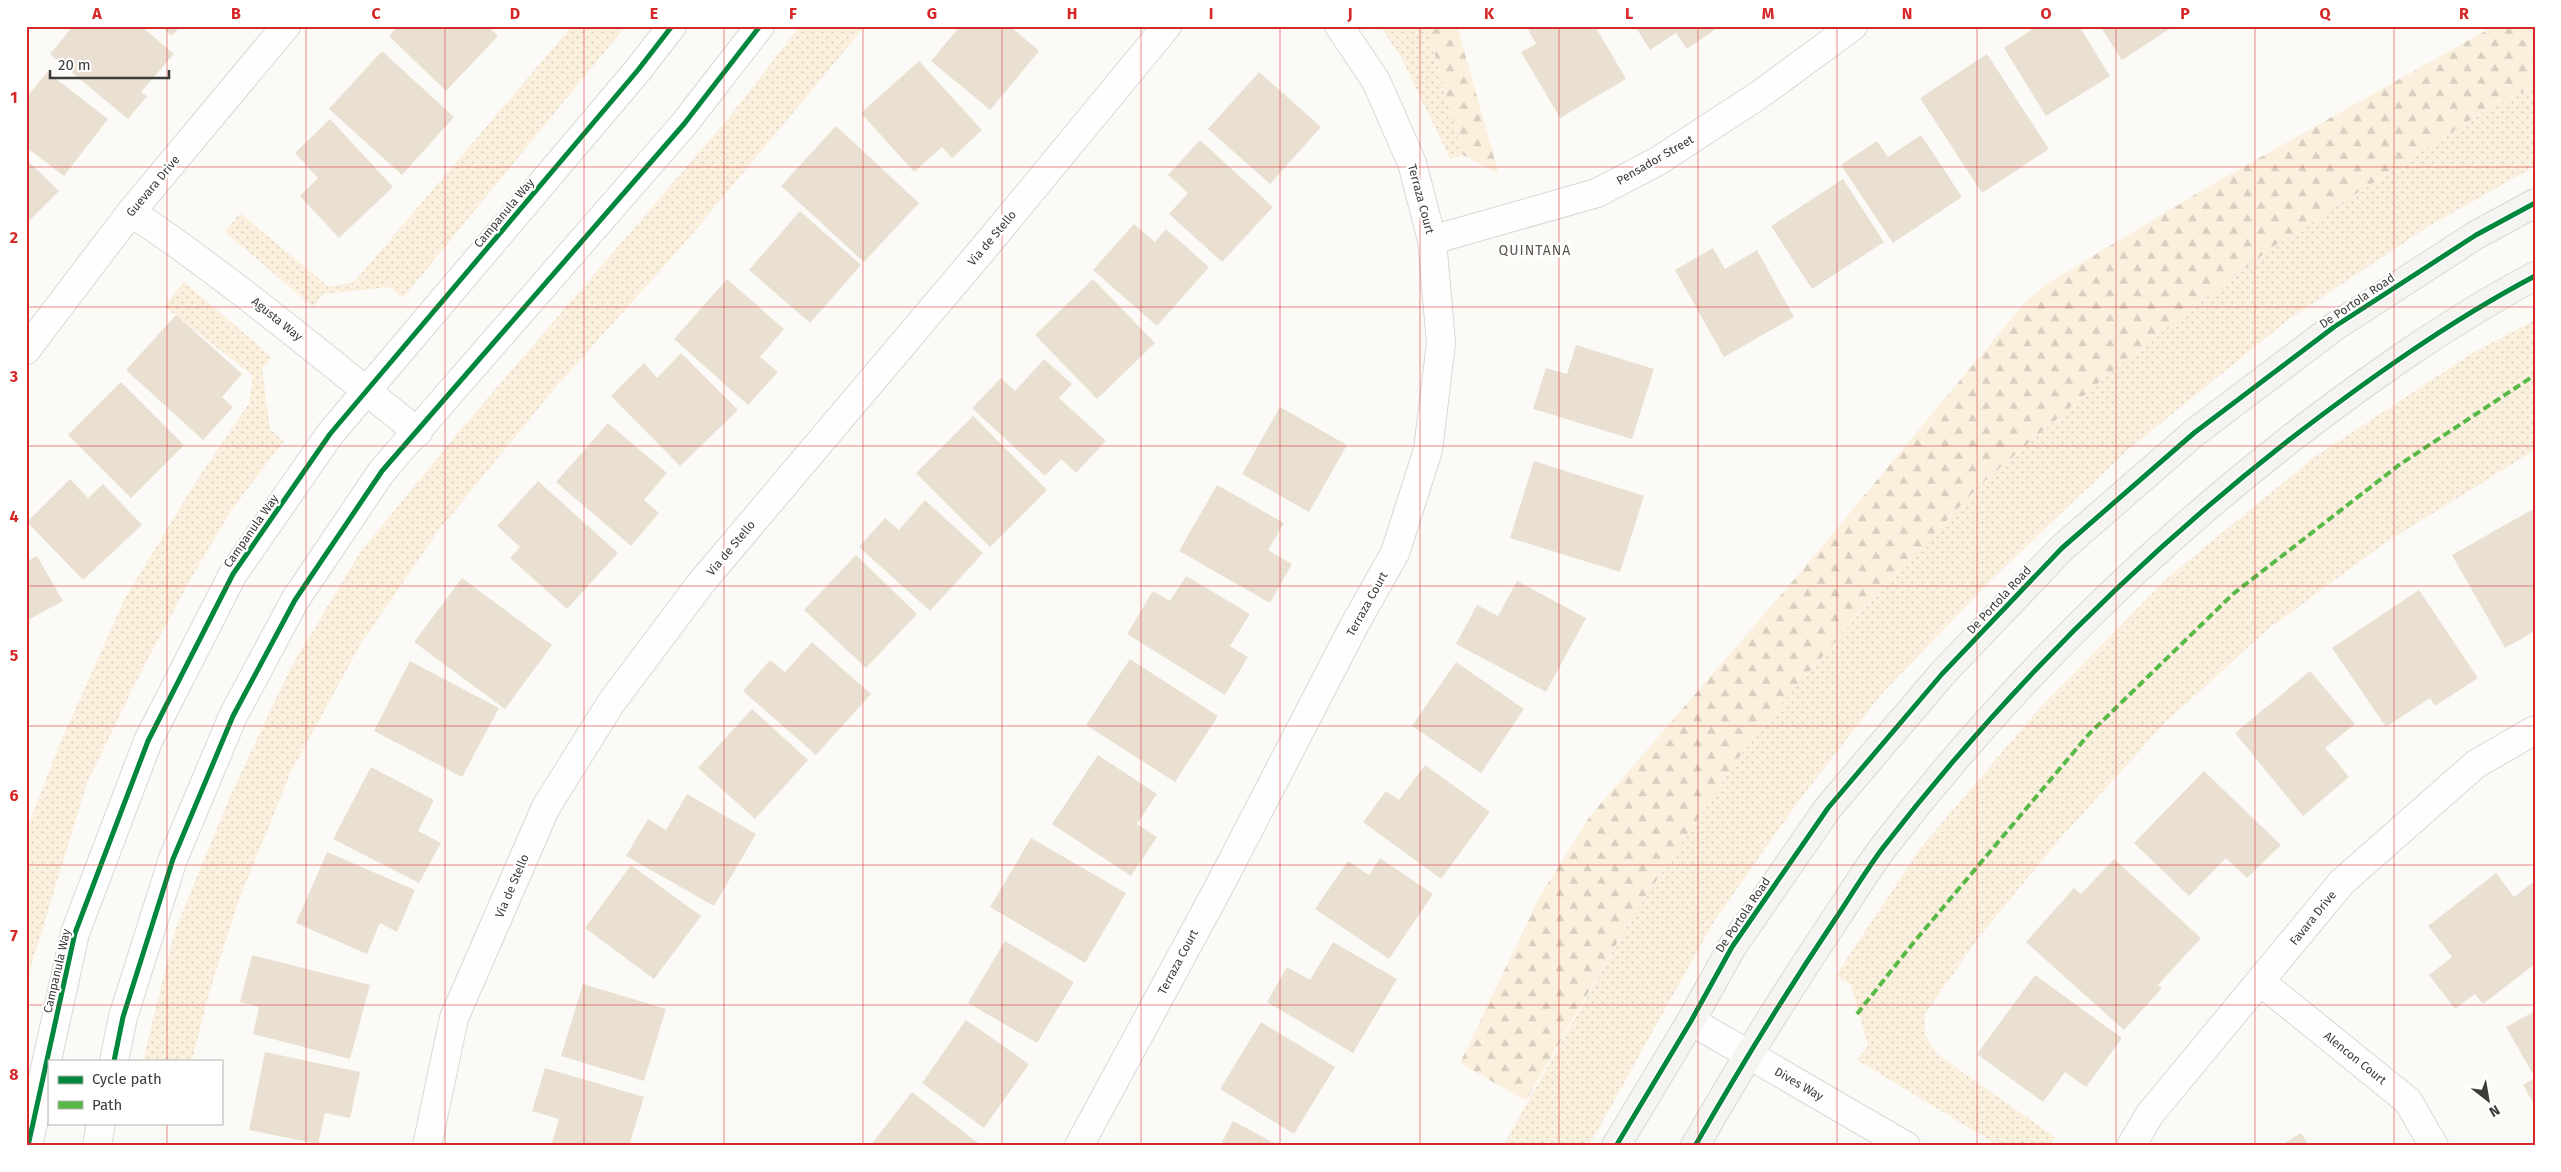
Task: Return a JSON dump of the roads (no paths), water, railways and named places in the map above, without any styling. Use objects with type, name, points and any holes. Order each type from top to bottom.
[{"type":"main road","name":"De Portola Road","points":[[1616,1146],[1692,1021],[1732,947],[1828,808],[1942,674],[2062,548],[2194,433],[2334,327],[2476,235],[2535,203]]},
{"type":"main road","points":[[1695,1146],[1748,1054],[1791,985],[1880,851],[1993,713],[2105,599],[2231,486],[2366,380],[2509,290],[2535,276]]},
{"type":"street","name":"Guevara Drive","points":[[26,350],[131,212],[286,26]]},
{"type":"street","name":"Campanula Way","points":[[28,1146],[75,933],[148,741],[233,574],[330,434],[638,70],[672,26]]},
{"type":"street","points":[[114,1060],[124,1017],[173,859],[233,716],[295,600],[382,471],[418,432],[684,124],[760,26]]},
{"type":"street","name":"Via de Stello","points":[[427,1146],[454,1018],[546,807],[611,703],[701,583],[989,242],[1167,26]]},
{"type":"street","name":"Terraza Court","points":[[1079,1146],[1221,883],[1355,624],[1395,553],[1428,450],[1441,343],[1432,240],[1412,163],[1376,81],[1338,26]]},
{"type":"street","name":"Pensador Street","points":[[1432,240],[1597,193],[1658,161],[1760,95],[1852,26]]},
{"type":"street","name":"Agusta Way","points":[[131,212],[185,248],[254,300],[418,432]]},
{"type":"street","name":"Favara Drive","points":[[2131,1146],[2150,1114],[2342,882],[2476,764],[2535,730]]},
{"type":"street","name":"Alencon Court","points":[[2261,982],[2408,1101],[2434,1146]]},
{"type":"street","name":"Dives Way","points":[[1692,1021],[1906,1146]]},
{"type":"street","points":[[97,1146],[101,1124]]},
{"type":"district","name":"QUINTANA","points":[[1535,250]]}]
